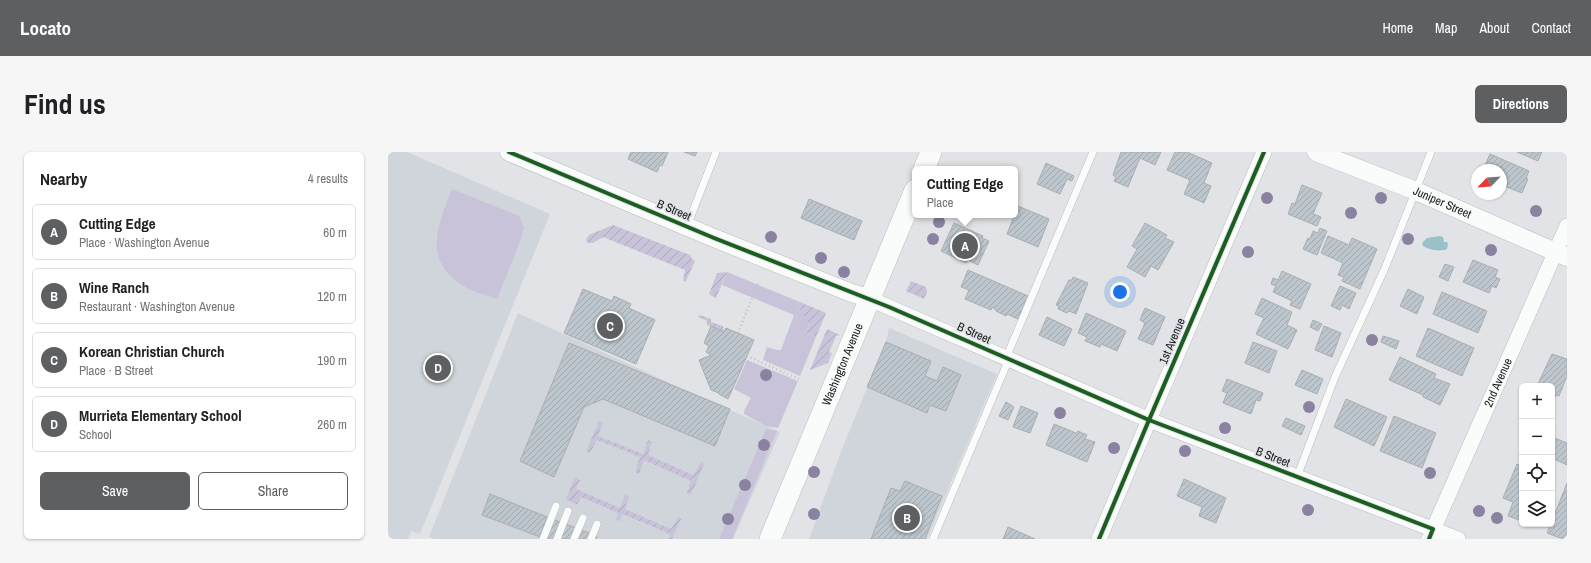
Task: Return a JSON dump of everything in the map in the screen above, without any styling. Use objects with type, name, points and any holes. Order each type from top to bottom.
[{"type":"main road","points":[[925,166],[931,152]]},
{"type":"main road","name":"Washington Avenue","points":[[770,539],[912,197]]},
{"type":"street","name":"B Street","points":[[509,152],[686,226],[849,292],[870,299],[1149,420],[1297,477],[1431,534],[1458,539]]},
{"type":"street","name":"1st Avenue","points":[[1100,539],[1149,420],[1264,152]]},
{"type":"street","name":"Juniper Street","points":[[1316,152],[1416,191],[1561,255]]},
{"type":"street","name":"2nd Avenue","points":[[1431,534],[1561,255],[1567,226]]},
{"type":"lane","points":[[686,226],[716,152]]},
{"type":"lane","points":[[933,539],[1093,152]]},
{"type":"lane","points":[[1297,477],[1335,377],[1385,268],[1431,152]]},
{"type":"lane","points":[[543,539],[556,506]]},
{"type":"lane","points":[[557,539],[568,511]]},
{"type":"lane","points":[[574,539],[583,518]]},
{"type":"lane","points":[[591,539],[597,524]]},
{"type":"path","points":[[738,333],[759,281]]},
{"type":"path","points":[[747,356],[802,380]]},
{"type":"shaded area","points":[[388,152],[407,152],[550,214],[420,534],[411,531],[408,539],[388,539]]},
{"type":"shaded area","points":[[452,189],[519,216],[524,228],[497,299],[462,285],[450,275],[442,264],[438,253],[438,228]]},
{"type":"shaded area","points":[[613,225],[690,255],[695,261],[686,281],[684,282],[683,280],[685,270],[603,237],[593,243],[588,243],[586,240],[589,235]]},
{"type":"shaded area","points":[[727,272],[800,302],[798,308],[802,311],[809,326],[805,333],[816,337],[800,376],[763,360],[767,347],[781,350],[794,315],[722,285]]},
{"type":"shaded area","points":[[727,272],[716,298],[709,294],[717,273]]},
{"type":"shaded area","points":[[911,281],[926,287],[927,292],[924,299],[906,291]]},
{"type":"shaded area","points":[[800,302],[826,313],[816,337],[805,333],[809,326],[802,312],[798,308]]},
{"type":"shaded area","points":[[518,313],[780,432],[733,539],[434,539],[429,537]]},
{"type":"shaded area","points":[[700,315],[711,319],[711,322],[723,326],[724,332],[707,325],[707,321],[698,317]]},
{"type":"shaded area","points":[[889,328],[997,374],[927,539],[809,539],[842,449],[886,342]]},
{"type":"shaded area","points":[[827,329],[840,335],[836,336],[829,352],[832,353],[828,363],[810,370]]},
{"type":"shaded area","points":[[747,360],[798,381],[778,428],[766,426],[744,414],[744,411],[751,398],[734,389]]},
{"type":"shaded area","points":[[599,421],[603,423],[598,436],[643,454],[648,440],[652,442],[648,455],[693,475],[702,461],[704,464],[691,495],[687,493],[691,481],[644,460],[639,474],[635,472],[640,457],[597,440],[590,453],[586,451]]},
{"type":"shaded area","points":[[766,429],[777,431],[732,539],[719,539]]},
{"type":"shaded area","points":[[575,477],[580,480],[576,489],[620,508],[625,495],[629,496],[625,509],[671,529],[678,517],[681,519],[672,539],[668,539],[670,534],[623,514],[619,521],[616,520],[618,513],[581,497],[577,505],[566,499]]},
{"type":"water","points":[[1443,237],[1444,242],[1447,242],[1447,249],[1435,250],[1428,249],[1423,246],[1422,243],[1427,238]]},
{"type":"building","points":[[631,152],[668,152],[662,166],[660,165],[657,172],[628,159]]},
{"type":"building","points":[[684,152],[697,152],[695,156]]},
{"type":"building","points":[[1121,152],[1161,152],[1155,165],[1140,158],[1128,187],[1114,181],[1116,177],[1113,175]]},
{"type":"building","points":[[1175,152],[1187,152],[1212,163],[1204,183],[1211,186],[1204,203],[1184,194],[1190,180],[1167,170]]},
{"type":"building","points":[[1517,152],[1542,152],[1538,161]]},
{"type":"building","points":[[1490,154],[1529,171],[1526,178],[1528,179],[1522,193],[1507,187],[1507,164],[1486,164]]},
{"type":"building","points":[[1046,163],[1074,176],[1072,181],[1067,179],[1060,194],[1037,184]]},
{"type":"building","points":[[1302,185],[1322,193],[1313,214],[1321,217],[1317,226],[1288,214],[1292,203],[1295,204]]},
{"type":"building","points":[[809,199],[862,221],[854,240],[801,218]]},
{"type":"building","points":[[1018,206],[1049,219],[1038,247],[1007,234],[1013,218],[1018,218]]},
{"type":"building","points":[[954,223],[983,236],[982,238],[989,241],[978,265],[968,260],[966,263],[941,251]]},
{"type":"building","points":[[1145,223],[1167,235],[1165,238],[1174,242],[1158,270],[1151,266],[1145,277],[1127,267],[1137,249],[1132,246]]},
{"type":"building","points":[[1320,228],[1327,231],[1317,255],[1303,249],[1308,238],[1310,239],[1313,231],[1318,233]]},
{"type":"building","points":[[1328,236],[1349,245],[1352,238],[1377,249],[1360,289],[1342,281],[1344,277],[1338,275],[1343,263],[1321,253]]},
{"type":"building","points":[[1473,260],[1498,270],[1495,277],[1500,279],[1496,288],[1492,286],[1489,293],[1463,282]]},
{"type":"building","points":[[1445,264],[1454,267],[1448,281],[1439,277]]},
{"type":"building","points":[[968,270],[1028,296],[1018,319],[1007,314],[1006,316],[996,311],[992,307],[991,310],[965,299],[969,290],[961,287]]},
{"type":"building","points":[[1282,271],[1311,284],[1300,309],[1290,305],[1292,301],[1273,292],[1276,286],[1271,284],[1273,278],[1278,280]]},
{"type":"building","points":[[1073,277],[1088,283],[1076,314],[1069,311],[1067,313],[1058,309],[1059,306],[1056,305],[1069,280],[1072,280]]},
{"type":"building","points":[[1340,286],[1356,293],[1349,309],[1342,305],[1340,310],[1331,306]]},
{"type":"building","points":[[583,289],[612,301],[614,296],[631,304],[629,308],[655,320],[636,364],[564,333]]},
{"type":"building","points":[[1408,289],[1424,297],[1417,314],[1400,306]]},
{"type":"building","points":[[1442,292],[1487,311],[1478,333],[1433,314]]},
{"type":"building","points":[[1262,298],[1292,312],[1287,325],[1297,330],[1288,349],[1256,334],[1264,318],[1255,314]]},
{"type":"building","points":[[1145,308],[1165,317],[1153,345],[1138,339],[1145,323],[1140,320]]},
{"type":"building","points":[[1086,313],[1126,331],[1117,351],[1101,344],[1100,347],[1085,341],[1087,337],[1078,333]]},
{"type":"building","points":[[1047,317],[1072,329],[1064,346],[1039,335]]},
{"type":"building","points":[[1313,320],[1322,324],[1318,331],[1310,327]]},
{"type":"building","points":[[711,326],[724,332],[726,328],[754,340],[728,399],[711,390],[699,360],[711,355],[706,352],[709,346],[704,343]]},
{"type":"building","points":[[1324,326],[1341,333],[1332,357],[1315,350]]},
{"type":"building","points":[[1428,328],[1474,348],[1462,376],[1416,356]]},
{"type":"building","points":[[1383,336],[1399,341],[1396,349],[1381,342]]},
{"type":"building","points":[[886,342],[931,361],[925,376],[937,381],[943,367],[961,375],[946,411],[930,405],[927,413],[867,387]]},
{"type":"building","points":[[1253,342],[1277,351],[1269,373],[1245,363]]},
{"type":"building","points":[[569,343],[730,409],[715,446],[603,399],[584,407],[554,477],[520,461]]},
{"type":"building","points":[[1552,354],[1567,359],[1567,376],[1559,396],[1556,395],[1555,397],[1555,383],[1538,383]]},
{"type":"building","points":[[1400,357],[1436,374],[1434,378],[1450,384],[1440,405],[1423,397],[1423,395],[1389,380]]},
{"type":"building","points":[[1302,370],[1323,379],[1317,394],[1295,385]]},
{"type":"building","points":[[1227,379],[1263,393],[1260,401],[1256,400],[1251,414],[1223,403],[1227,393],[1222,391]]},
{"type":"building","points":[[1346,399],[1387,417],[1374,446],[1334,427]]},
{"type":"building","points":[[1006,402],[1014,407],[1008,420],[999,416]]},
{"type":"building","points":[[1021,406],[1038,413],[1030,433],[1013,427]]},
{"type":"building","points":[[1394,416],[1436,433],[1422,468],[1380,451]]},
{"type":"building","points":[[1286,418],[1305,426],[1301,435],[1282,426]]},
{"type":"building","points":[[1054,424],[1076,433],[1078,431],[1087,435],[1085,439],[1095,442],[1087,462],[1046,445]]},
{"type":"building","points":[[1555,438],[1567,443],[1567,465],[1555,459]]},
{"type":"building","points":[[1517,464],[1519,465],[1519,520],[1508,516],[1513,502],[1503,498]]},
{"type":"building","points":[[1184,479],[1226,498],[1216,523],[1199,516],[1202,507],[1177,496]]},
{"type":"building","points":[[905,481],[942,496],[925,539],[871,539],[891,488],[900,491]]},
{"type":"building","points":[[1567,483],[1567,539],[1547,533],[1550,527],[1555,527],[1555,513]]},
{"type":"building","points":[[490,494],[547,517],[540,537],[482,515]]},
{"type":"building","points":[[547,517],[597,536],[596,539],[544,539],[540,537]]},
{"type":"building","points":[[1008,527],[1035,539],[1003,539]]},
{"type":"cycle path","points":[[509,152],[714,238],[889,307],[1149,420],[1433,529],[1429,539]]},
{"type":"cycle path","points":[[1099,539],[1264,152]]},
{"type":"place","name":"Cutting Edge","points":[[965,246]]},
{"type":"place","name":"Korean Christian Church","points":[[610,326]]},
{"type":"place","name":"Murrieta Elementary School","points":[[438,368]]},
{"type":"place","name":"Wine Ranch","points":[[907,518]]}]
